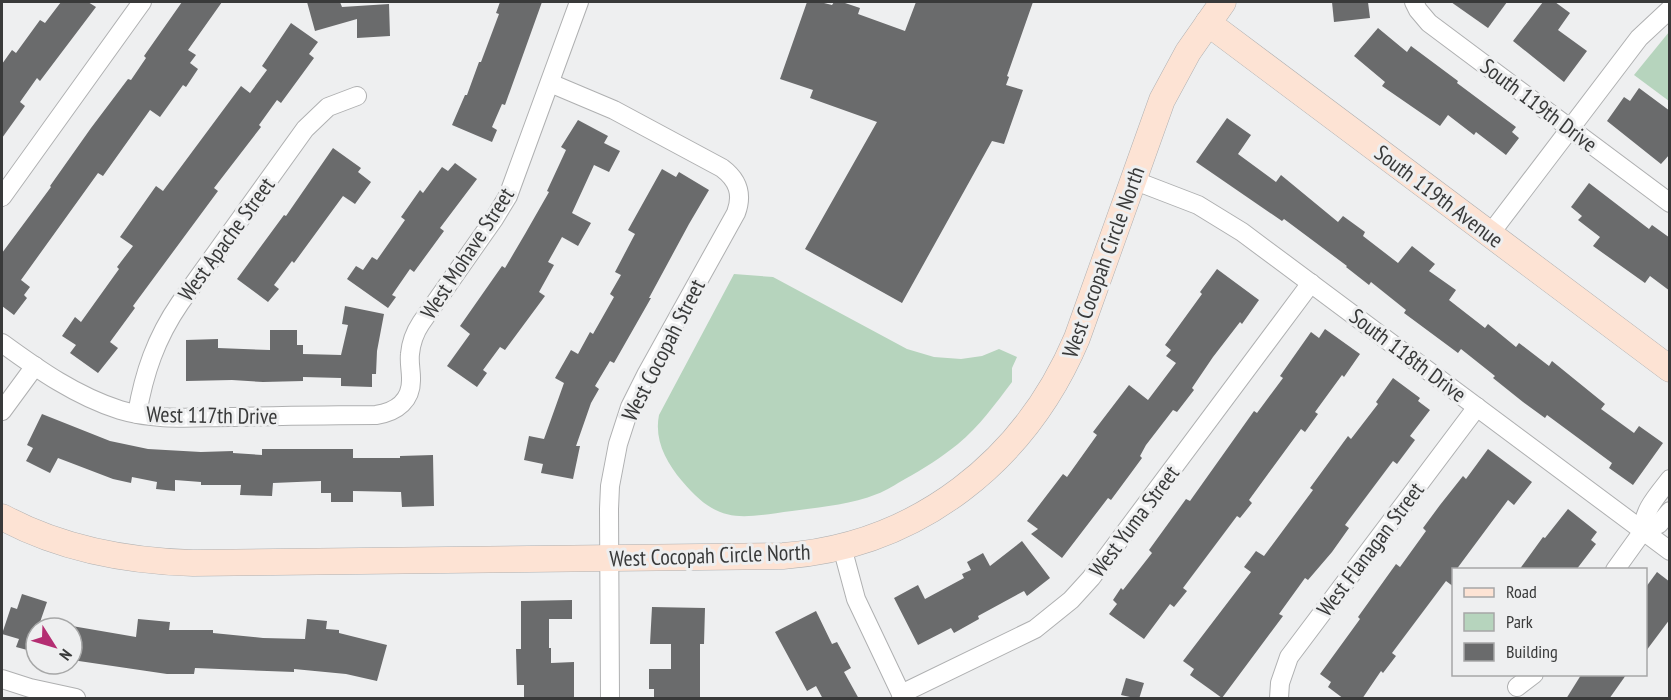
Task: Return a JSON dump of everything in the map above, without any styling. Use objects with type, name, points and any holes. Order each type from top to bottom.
[{"type":"street","points":[[2,197],[142,2]]},
{"type":"street","name":"West Mohave Street","points":[[403,404],[411,385],[410,353],[416,332],[426,313],[494,219],[508,195],[579,2]]},
{"type":"street","name":"West Cocopah Circle North","points":[[2,517],[28,530],[74,547],[123,558],[170,562],[783,556],[842,547],[902,525],[943,502],[993,463],[1030,422],[1057,382],[1077,338],[1162,100],[1179,67],[1223,2]]},
{"type":"street","name":"South 119th Drive","points":[[1414,2],[1429,23],[1670,203]]},
{"type":"street","points":[[1490,234],[1639,38],[1670,9]]},
{"type":"street","name":"South 119th Avenue","points":[[1208,23],[1670,369]]},
{"type":"street","name":"West Cocopah Street","points":[[550,83],[614,110],[722,168],[739,188],[739,205],[647,373],[623,426],[618,444],[610,486],[610,699]]},
{"type":"street","name":"West Apache Street","points":[[137,414],[143,383],[153,351],[174,311],[305,129],[328,107],[357,96]]},
{"type":"street","name":"South 118th Drive","points":[[1134,180],[1178,196],[1213,213],[1311,283],[1670,551]]},
{"type":"street","name":"West Yuma Street","points":[[902,697],[1035,629],[1071,600],[1091,578],[1311,283]]},
{"type":"street","name":"West 117th Drive","points":[[2,343],[77,393],[108,406],[137,414],[176,417],[376,415],[394,410],[403,404]]},
{"type":"street","points":[[2,411],[34,366]]},
{"type":"street","name":"West Flanagan Street","points":[[1279,699],[1280,683],[1289,657],[1477,407]]},
{"type":"street","points":[[1616,568],[1643,531],[1645,514],[1670,479]]},
{"type":"street","points":[[1643,531],[1659,524],[1670,511]]},
{"type":"street","points":[[842,547],[856,599],[902,697]]},
{"type":"street","points":[[1517,687],[1533,676]]},
{"type":"street","points":[[2,679],[76,699]]},
{"type":"green space","points":[[1669,32],[1669,101],[1634,75]]},
{"type":"green space","points":[[734,274],[773,277],[907,349],[934,357],[961,359],[982,356],[999,349],[1017,357],[1012,368],[1012,382],[980,422],[958,444],[946,454],[880,493],[824,507],[758,515],[731,515],[719,512],[695,495],[676,474],[660,442],[658,424],[659,415]]},
{"type":"building","points":[[61,2],[88,2],[96,7],[40,81],[37,78],[20,102],[25,106],[2,138],[2,64],[12,50],[16,53],[40,20],[45,23]]},
{"type":"building","points":[[182,2],[222,2],[188,50],[196,55],[190,63],[198,69],[186,87],[183,85],[160,117],[150,110],[103,176],[98,173],[21,280],[30,287],[24,295],[27,298],[14,315],[2,306],[2,253],[91,128],[128,79],[131,80],[146,58],[144,56]]},
{"type":"building","points":[[307,2],[340,2],[342,7],[389,4],[390,36],[357,38],[357,19],[315,31]]},
{"type":"building","points":[[500,2],[542,2],[505,105],[502,104],[492,127],[497,130],[492,142],[452,125],[467,95],[479,62],[481,62],[499,14],[496,13]]},
{"type":"building","points":[[807,2],[832,5],[834,2],[842,2],[860,8],[858,14],[905,31],[916,2],[1033,2],[1007,76],[1009,77],[1006,85],[1023,90],[1004,144],[992,141],[902,303],[805,249],[877,122],[810,98],[813,90],[780,79]]},
{"type":"building","points":[[1332,2],[1368,2],[1370,18],[1334,22]]},
{"type":"building","points":[[1451,2],[1507,2],[1488,28]]},
{"type":"building","points":[[1543,2],[1555,2],[1570,13],[1558,30],[1587,51],[1564,82],[1513,41]]},
{"type":"building","points":[[291,23],[318,42],[309,54],[314,58],[281,103],[277,100],[259,125],[261,127],[214,188],[218,191],[133,306],[135,308],[110,342],[118,348],[98,373],[70,353],[76,345],[62,336],[75,317],[81,322],[119,269],[117,267],[133,246],[120,237],[156,186],[163,191],[241,86],[250,93],[267,70],[262,66]]},
{"type":"building","points":[[1378,28],[1407,52],[1411,46],[1516,127],[1512,132],[1519,138],[1506,155],[1476,132],[1474,135],[1448,115],[1440,126],[1382,86],[1385,82],[1354,56]]},
{"type":"building","points":[[1639,88],[1670,111],[1670,154],[1661,164],[1607,121],[1624,97],[1630,101]]},
{"type":"building","points":[[1227,118],[1251,135],[1238,154],[1276,182],[1281,175],[1338,222],[1343,216],[1365,232],[1363,236],[1398,263],[1412,246],[1435,264],[1429,271],[1456,290],[1449,300],[1485,328],[1488,324],[1516,347],[1519,343],[1549,366],[1552,361],[1605,404],[1601,409],[1634,433],[1639,426],[1663,443],[1633,485],[1609,468],[1612,463],[1547,415],[1545,418],[1523,402],[1461,349],[1458,353],[1404,313],[1406,310],[1371,282],[1369,285],[1284,219],[1282,221],[1196,162]]},
{"type":"building","points":[[578,120],[608,136],[604,143],[620,151],[609,172],[594,165],[572,213],[591,223],[578,246],[562,237],[548,262],[554,265],[539,292],[545,296],[505,350],[500,347],[483,370],[487,373],[477,387],[447,366],[470,334],[460,326],[502,266],[505,268],[525,234],[549,192],[547,191],[566,150],[561,147]]},
{"type":"building","points":[[333,148],[361,168],[358,172],[371,182],[355,204],[343,196],[294,263],[292,261],[274,285],[279,289],[268,302],[237,279],[284,215],[286,216]]},
{"type":"building","points":[[455,163],[477,179],[440,228],[444,231],[414,272],[410,269],[392,295],[396,297],[388,308],[347,279],[356,266],[363,270],[372,257],[377,260],[405,220],[401,217],[420,190],[423,193],[442,167],[448,171]]},
{"type":"building","points":[[662,169],[676,177],[679,172],[709,190],[614,363],[610,361],[595,386],[599,389],[591,403],[576,446],[580,446],[573,479],[541,473],[543,464],[524,460],[529,436],[544,439],[564,383],[555,378],[571,350],[578,354],[590,332],[593,334],[614,297],[610,294],[621,275],[615,272],[635,234],[628,230]]},
{"type":"building","points":[[1589,183],[1649,229],[1652,225],[1670,238],[1670,291],[1650,276],[1645,283],[1593,246],[1600,237],[1578,220],[1582,216],[1571,207]]},
{"type":"building","points":[[1217,269],[1259,300],[1242,324],[1240,322],[1213,357],[1192,388],[1194,390],[1177,412],[1173,410],[1146,445],[1140,456],[1142,458],[1111,500],[1108,498],[1062,558],[1031,534],[1038,529],[1027,521],[1063,474],[1067,477],[1097,435],[1093,432],[1129,385],[1148,400],[1176,363],[1166,356],[1171,350],[1165,345]]},
{"type":"building","points":[[345,306],[384,314],[377,351],[376,374],[372,374],[372,387],[341,386],[341,378],[303,377],[303,381],[263,382],[186,381],[186,340],[218,339],[218,348],[270,350],[270,330],[297,330],[297,345],[303,345],[303,354],[341,355],[348,325],[342,324]]},
{"type":"building","points":[[1325,329],[1360,354],[1315,412],[1318,414],[1305,432],[1301,429],[1249,500],[1252,503],[1240,518],[1237,516],[1183,588],[1187,591],[1174,607],[1170,604],[1144,639],[1109,614],[1117,604],[1113,600],[1152,553],[1149,550],[1186,499],[1190,501],[1254,411],[1257,413],[1283,378],[1280,376],[1311,332],[1319,338]]},
{"type":"building","points":[[1393,378],[1420,398],[1418,401],[1430,410],[1410,436],[1415,440],[1397,464],[1393,461],[1345,525],[1349,528],[1332,552],[1308,580],[1305,578],[1279,614],[1283,616],[1222,698],[1190,675],[1194,669],[1183,661],[1251,572],[1244,567],[1256,551],[1264,556],[1313,490],[1310,488],[1348,436],[1351,439],[1378,404],[1376,402]]},
{"type":"building","points":[[42,414],[110,441],[148,449],[233,451],[233,453],[262,455],[262,449],[353,449],[353,458],[433,455],[434,506],[402,507],[401,492],[353,491],[353,502],[331,502],[331,493],[321,493],[321,481],[273,483],[272,496],[240,495],[241,485],[201,485],[201,482],[175,480],[175,491],[156,489],[157,482],[132,477],[131,483],[113,479],[58,458],[50,473],[26,461],[33,448],[27,445]]},
{"type":"building","points":[[1488,449],[1532,482],[1514,505],[1508,500],[1457,568],[1452,568],[1452,586],[1446,581],[1392,653],[1396,656],[1383,673],[1381,671],[1362,699],[1344,699],[1328,687],[1331,682],[1320,674],[1396,564],[1400,567],[1426,531],[1423,528],[1440,505],[1463,476],[1466,479]]},
{"type":"building","points":[[1568,509],[1597,532],[1591,540],[1596,544],[1578,568],[1520,568],[1543,537],[1545,538]]},
{"type":"building","points":[[1022,541],[1050,578],[1027,596],[1024,591],[978,616],[979,619],[954,633],[951,628],[918,645],[894,598],[918,585],[925,599],[964,578],[962,574],[971,570],[967,562],[983,553],[990,566]]},
{"type":"building","points":[[1657,572],[1670,582],[1670,619],[1647,650],[1647,586]]},
{"type":"building","points":[[22,594],[47,602],[42,616],[24,616],[24,649],[16,647],[19,639],[2,634],[11,607],[17,609]]},
{"type":"building","points":[[572,600],[572,619],[549,619],[549,648],[551,648],[551,663],[574,662],[574,699],[524,699],[524,685],[517,685],[516,649],[521,649],[521,601]]},
{"type":"building","points":[[652,607],[705,608],[704,644],[700,644],[700,699],[654,699],[654,689],[649,689],[649,669],[671,669],[671,644],[650,644]]},
{"type":"building","points":[[816,611],[832,644],[837,642],[851,668],[844,672],[859,699],[823,699],[816,686],[807,691],[775,632]]},
{"type":"building","points":[[138,619],[170,622],[169,630],[213,630],[213,633],[263,638],[305,639],[307,619],[327,621],[326,629],[339,630],[339,633],[387,645],[377,681],[346,674],[294,669],[294,672],[195,668],[194,674],[167,674],[84,662],[84,628],[136,637]]},
{"type":"building","points":[[1580,676],[1625,676],[1609,699],[1566,699]]},
{"type":"building","points":[[1126,678],[1144,683],[1139,699],[1121,695]]}]
